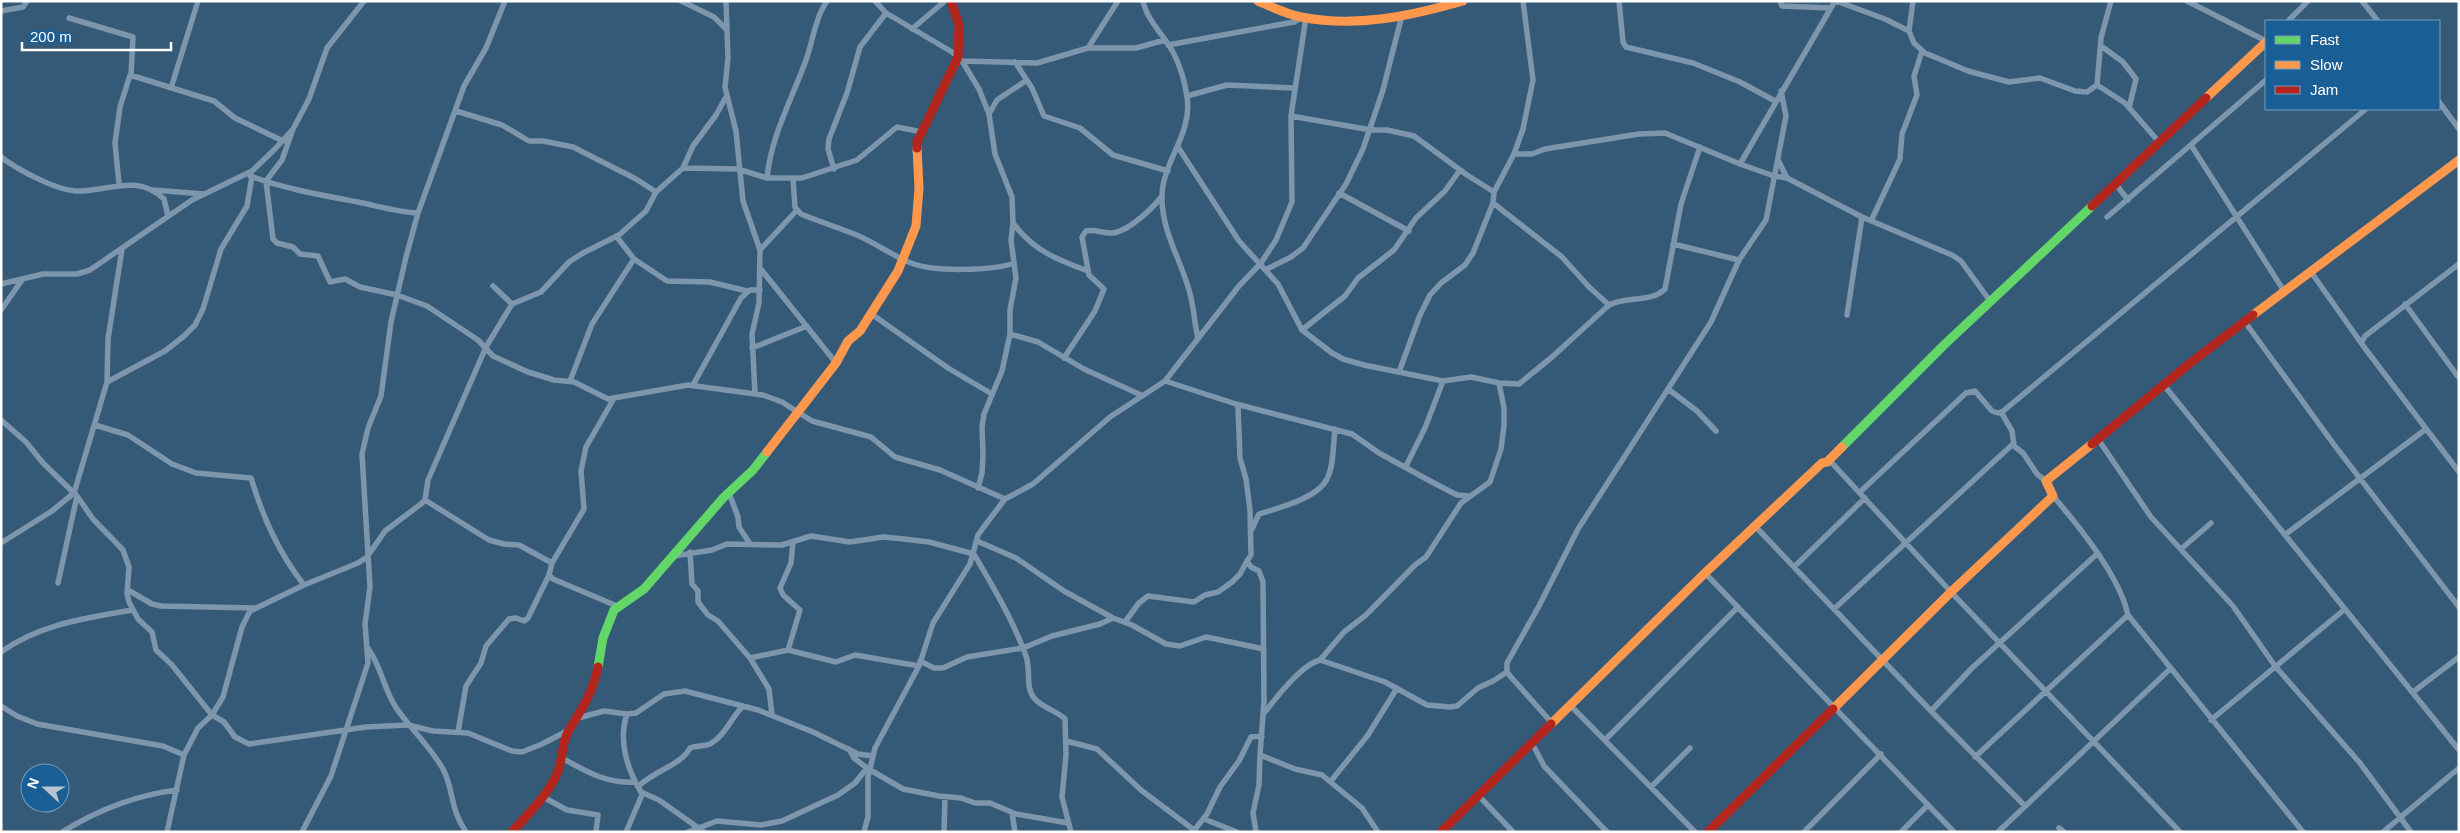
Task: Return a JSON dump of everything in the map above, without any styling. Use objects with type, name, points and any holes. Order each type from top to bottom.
[{"type":"street","points":[[1,10],[23,7],[28,1]]},
{"type":"street","points":[[171,88],[198,1]]},
{"type":"street","points":[[364,1],[327,48],[309,99],[293,129],[282,160],[266,181],[274,242],[293,246],[300,254],[318,256],[330,282],[345,279],[360,287],[397,295],[434,310],[486,348],[493,356],[521,369],[554,380],[570,381],[604,398],[613,400],[637,393],[692,385],[772,397],[812,421],[871,437],[895,457],[940,470],[1005,499]]},
{"type":"street","points":[[681,1],[714,17],[726,29]]},
{"type":"street","points":[[726,1],[728,58],[725,75],[726,96],[736,131],[738,169],[746,212],[760,250],[759,303],[753,324],[752,348],[755,394]]},
{"type":"street","points":[[767,178],[769,156],[806,60],[820,13],[827,1]]},
{"type":"street","points":[[875,1],[886,13],[960,59],[979,89],[989,114],[996,154],[1012,197],[1013,222],[1011,240],[1016,278],[1010,310],[1010,334],[1002,371],[992,394],[982,427],[982,473],[978,488]]},
{"type":"street","points":[[912,29],[945,1]]},
{"type":"street","points":[[512,832],[551,786],[562,758],[569,730],[578,718],[594,686],[605,629],[617,606],[644,589],[728,493],[753,470],[836,363],[846,345],[860,331],[891,282],[903,259],[916,226],[919,188],[917,146],[922,132],[960,59],[959,25],[951,1]]},
{"type":"street","points":[[1088,48],[1118,1]]},
{"type":"street","points":[[1143,1],[1174,53],[1187,96],[1188,109],[1185,129],[1168,171],[1162,196],[1165,227],[1189,288],[1198,338]]},
{"type":"street","points":[[1264,2],[1304,17],[1350,19],[1402,15],[1439,9],[1463,1]]},
{"type":"street","points":[[1399,372],[1424,306],[1441,283],[1466,265],[1493,204],[1494,192],[1514,154],[1527,112],[1533,80],[1523,1]]},
{"type":"street","points":[[1619,1],[1623,42],[1626,47],[1693,63],[1740,82],[1775,101]]},
{"type":"street","points":[[1780,1],[1782,6],[1831,8]]},
{"type":"street","points":[[1740,164],[1775,101],[1836,1],[1909,30]]},
{"type":"street","points":[[1913,1],[1909,30],[1914,43],[1922,51],[1968,71],[2009,82],[2040,78],[2082,92],[2092,90],[2097,85],[2102,34],[2111,1]]},
{"type":"street","points":[[2187,1],[2265,40]]},
{"type":"street","points":[[2289,20],[2308,1]]},
{"type":"street","points":[[2362,1],[2377,20]]},
{"type":"street","points":[[302,832],[331,776],[366,671],[368,647],[365,624],[370,587],[362,454],[368,428],[381,396],[397,295],[418,213],[464,86],[486,48],[503,2]]},
{"type":"street","points":[[834,169],[828,149],[829,139],[847,93],[860,47],[886,13]]},
{"type":"street","points":[[1267,269],[1292,257],[1302,248],[1352,172],[1371,130],[1402,15]]},
{"type":"street","points":[[960,59],[1037,63],[1088,48],[1136,48],[1294,22],[1304,17]]},
{"type":"street","points":[[864,832],[868,817],[868,769],[878,742],[919,664],[933,623],[964,574],[974,554],[976,541],[983,528],[1005,499],[1033,484],[1084,438],[1141,395],[1165,381],[1239,286],[1261,263],[1276,240],[1292,202],[1291,116],[1304,17]]},
{"type":"street","points":[[69,18],[133,37],[131,75],[128,77],[123,98],[115,143],[119,184]]},
{"type":"street","points":[[1441,832],[1754,526],[1820,465],[1827,462],[1990,301],[2265,42]]},
{"type":"street","points":[[2101,46],[2123,62],[2136,79],[2128,108]]},
{"type":"street","points":[[1871,220],[1900,158],[1902,134],[1917,95],[1914,76],[1922,51]]},
{"type":"street","points":[[1015,62],[1027,80],[1044,116],[1080,128],[1113,155],[1168,171]]},
{"type":"street","points":[[131,75],[214,101],[235,118],[283,141]]},
{"type":"street","points":[[989,114],[997,100],[1027,80]]},
{"type":"street","points":[[2107,217],[2265,81]]},
{"type":"street","points":[[1187,96],[1228,85],[1294,88]]},
{"type":"street","points":[[2097,85],[2120,100],[2159,142]]},
{"type":"street","points":[[1552,723],[1507,672],[1508,659],[1522,638],[1578,529],[1710,322],[1739,260],[1766,220],[1786,112],[1781,91]]},
{"type":"street","points":[[128,590],[152,604],[161,606],[253,608],[304,585],[337,573],[367,556],[385,531],[425,500],[428,480],[486,348],[512,304],[541,292],[570,262],[583,252],[616,236],[646,211],[656,192],[683,168],[693,146],[716,115],[726,96]]},
{"type":"street","points":[[2440,103],[2459,129]]},
{"type":"street","points":[[456,110],[502,124],[529,141],[543,141],[573,147],[636,179],[656,192]]},
{"type":"street","points":[[1860,492],[1966,393],[1975,391],[1992,411],[2001,412],[2365,110]]},
{"type":"street","points":[[1291,116],[1323,120],[1371,130],[1387,130],[1414,136],[1494,192]]},
{"type":"street","points":[[683,168],[738,169],[767,178],[792,179],[834,169],[862,157],[897,127],[922,132]]},
{"type":"street","points":[[1,284],[43,274],[83,272],[122,249],[168,216],[204,194],[256,167],[293,129]]},
{"type":"street","points":[[1514,154],[1532,154],[1551,148],[1658,132],[1671,134],[1740,164],[1774,176],[1787,178],[1862,217],[1956,258],[1990,301]]},
{"type":"street","points":[[2191,145],[2238,215],[2284,291]]},
{"type":"street","points":[[1178,147],[1239,241],[1267,269],[1285,296],[1302,330],[1343,359],[1443,381],[1471,377],[1499,383],[1519,384],[1609,305],[1620,300],[1640,298],[1663,292],[1666,287],[1684,191],[1700,147]]},
{"type":"street","points":[[1,157],[33,175],[74,191],[119,184],[149,190],[204,194]]},
{"type":"street","points":[[1778,160],[1787,178]]},
{"type":"street","points":[[2046,481],[2163,384],[2459,160]]},
{"type":"street","points":[[1302,330],[1345,296],[1358,278],[1386,258],[1409,231],[1416,218],[1445,190],[1460,170]]},
{"type":"street","points":[[245,174],[328,198],[360,203],[396,212],[418,213]]},
{"type":"street","points":[[107,382],[164,351],[195,325],[203,309],[221,249],[247,206],[252,176]]},
{"type":"street","points":[[792,179],[797,210]]},
{"type":"street","points":[[2115,183],[2128,200]]},
{"type":"street","points":[[149,190],[164,199],[168,216]]},
{"type":"street","points":[[1339,193],[1409,231]]},
{"type":"street","points":[[1064,358],[1103,296],[1104,289],[1089,275],[1082,242],[1086,231],[1111,233],[1118,231],[1148,213],[1162,196]]},
{"type":"street","points":[[1493,204],[1562,257],[1589,287],[1609,305]]},
{"type":"street","points":[[760,250],[797,210]]},
{"type":"street","points":[[797,210],[858,236],[903,259],[925,266],[947,269],[995,268],[1014,263]]},
{"type":"street","points":[[1847,315],[1862,217]]},
{"type":"street","points":[[1013,222],[1022,235],[1037,249],[1060,261],[1088,271]]},
{"type":"street","points":[[616,236],[634,259],[667,281],[710,282],[747,292],[760,290]]},
{"type":"street","points":[[1673,244],[1739,260]]},
{"type":"street","points":[[58,583],[75,495],[88,441],[95,425],[107,382],[108,339],[122,249]]},
{"type":"street","points":[[570,381],[592,324],[634,259]]},
{"type":"street","points":[[2362,342],[2365,336],[2405,304],[2458,267]]},
{"type":"street","points":[[760,268],[836,363]]},
{"type":"street","points":[[2311,272],[2459,472]]},
{"type":"street","points":[[1,310],[22,280]]},
{"type":"street","points":[[493,286],[512,304]]},
{"type":"street","points":[[692,385],[736,306],[747,292]]},
{"type":"street","points":[[2405,304],[2459,378]]},
{"type":"street","points":[[870,313],[948,368],[992,394]]},
{"type":"street","points":[[2245,322],[2360,479],[2459,607]]},
{"type":"street","points":[[752,348],[807,326]]},
{"type":"street","points":[[1010,334],[1038,342],[1064,358],[1141,395]]},
{"type":"street","points":[[1165,381],[1236,404],[1352,434],[1379,453],[1406,466],[1457,496],[1472,496]]},
{"type":"street","points":[[1406,466],[1425,428],[1443,381]]},
{"type":"street","points":[[1320,660],[1344,632],[1366,615],[1415,565],[1426,557],[1458,506],[1490,482],[1501,449],[1504,408],[1499,383]]},
{"type":"street","points":[[2163,384],[2459,750]]},
{"type":"street","points":[[1668,389],[1697,411],[1716,431]]},
{"type":"street","points":[[458,732],[466,686],[481,662],[486,646],[509,619],[516,618],[524,621],[528,618],[549,575],[552,563],[584,509],[582,471],[586,447],[613,400]]},
{"type":"street","points":[[1124,622],[1139,603],[1148,596],[1194,602],[1220,591],[1238,576],[1250,555],[1250,510],[1246,479],[1240,458],[1239,413],[1236,404]]},
{"type":"street","points":[[2001,412],[2012,431],[2014,443],[2037,474],[2046,481],[2049,491],[2067,511],[2097,554],[2124,598],[2128,615],[2303,832]]},
{"type":"street","points":[[1,420],[26,442],[43,464],[75,495],[93,519],[123,550],[129,567],[128,590],[132,610],[152,632],[156,650],[172,665],[212,715],[224,722],[235,737],[250,744],[346,730],[408,725],[434,731],[473,734],[512,751],[522,752],[569,730]]},
{"type":"street","points":[[95,425],[121,431],[137,439],[151,452],[188,470],[204,475],[251,478],[258,504],[274,540],[304,585]]},
{"type":"street","points":[[1250,533],[1259,514],[1298,500],[1325,482],[1330,471],[1335,429]]},
{"type":"street","points":[[2286,534],[2426,429]]},
{"type":"street","points":[[2098,439],[2151,517],[2233,606],[2275,666],[2328,725],[2387,797],[2411,832]]},
{"type":"street","points":[[1834,609],[2014,443]]},
{"type":"street","points":[[1827,462],[1832,463],[1860,492],[1951,592],[2180,832]]},
{"type":"street","points":[[728,493],[738,517],[739,527],[750,544]]},
{"type":"street","points":[[1,543],[75,495]]},
{"type":"street","points":[[1708,832],[1882,659],[2054,496]]},
{"type":"street","points":[[1794,567],[1865,498]]},
{"type":"street","points":[[425,500],[489,540],[504,544],[516,544],[552,563]]},
{"type":"street","points":[[2181,549],[2211,524]]},
{"type":"street","points":[[1754,526],[1975,757],[2025,806]]},
{"type":"street","points":[[672,557],[690,552],[712,550],[727,544],[782,544],[811,536],[850,542],[891,538],[930,542],[974,554],[1003,604],[1023,648],[1028,663],[1032,694],[1037,701],[1066,719],[1062,797],[1071,832]]},
{"type":"street","points":[[976,541],[1026,564],[1064,591],[1166,644],[1180,646],[1206,637],[1264,649]]},
{"type":"street","points":[[788,650],[800,610],[783,595],[780,588],[791,563],[793,542]]},
{"type":"street","points":[[690,552],[692,584],[698,591],[698,602],[708,615],[718,621],[750,658],[769,689],[772,715]]},
{"type":"street","points":[[1931,711],[2000,642],[2097,554]]},
{"type":"street","points":[[1247,560],[1251,567],[1259,571],[1263,582],[1264,713],[1259,785],[1253,812],[1256,832]]},
{"type":"street","points":[[1705,573],[1954,832]]},
{"type":"street","points":[[549,575],[553,579],[617,606]]},
{"type":"street","points":[[167,832],[184,755],[198,728],[212,715],[223,697],[242,627],[253,608]]},
{"type":"street","points":[[1605,740],[1738,608]]},
{"type":"street","points":[[2211,720],[2345,609]]},
{"type":"street","points":[[1,652],[22,638],[61,624],[132,610]]},
{"type":"street","points":[[1975,757],[2128,615]]},
{"type":"street","points":[[750,658],[788,650],[836,662],[855,655],[943,668],[967,658],[1023,648],[1052,636],[1100,624],[1113,618]]},
{"type":"street","points":[[368,647],[379,665],[387,692],[408,725],[444,771],[454,811],[466,832]]},
{"type":"street","points":[[2413,692],[2459,657]]},
{"type":"street","points":[[1264,713],[1288,685],[1314,661],[1320,660],[1397,688],[1413,699],[1427,705],[1454,707],[1478,688],[1493,682],[1507,672]]},
{"type":"street","points":[[1998,832],[2170,669]]},
{"type":"street","points":[[1331,781],[1368,735],[1397,688]]},
{"type":"street","points":[[578,718],[612,710],[626,714],[642,710],[664,694],[678,690],[772,715],[848,749],[873,756]]},
{"type":"street","points":[[1,706],[17,716],[37,724],[163,746],[184,755]]},
{"type":"street","points":[[638,788],[654,773],[686,754],[690,748],[701,748],[712,743],[726,730],[743,706]]},
{"type":"street","points":[[1572,706],[1695,832]]},
{"type":"street","points":[[626,714],[623,731],[627,762],[634,782],[642,795],[659,800],[701,830]]},
{"type":"street","points":[[1066,741],[1097,749],[1141,790],[1193,831],[1204,819],[1220,787],[1251,737],[1262,736]]},
{"type":"street","points":[[1532,744],[1544,766],[1607,832]]},
{"type":"street","points":[[1651,787],[1690,748]]},
{"type":"street","points":[[848,749],[854,758],[868,769],[903,789],[990,803],[1012,813],[1068,823]]},
{"type":"street","points":[[1804,832],[1881,754]]},
{"type":"street","points":[[1260,755],[1295,769],[1322,775],[1362,808],[1378,832]]},
{"type":"street","points":[[562,758],[600,778],[634,782]]},
{"type":"street","points":[[2383,832],[2459,768]]},
{"type":"street","points":[[688,832],[701,830],[717,821],[761,825],[782,821],[838,795],[855,783],[868,769]]},
{"type":"street","points":[[62,832],[90,815],[107,808],[153,793],[177,790]]},
{"type":"street","points":[[626,832],[642,795]]},
{"type":"street","points":[[1479,796],[1513,832]]},
{"type":"street","points":[[543,797],[567,810],[598,815],[596,832]]},
{"type":"street","points":[[944,832],[945,797]]},
{"type":"street","points":[[1901,832],[1928,804]]},
{"type":"street","points":[[1012,813],[1015,832]]},
{"type":"street","points":[[1204,819],[1238,832]]},
{"type":"traffic: fast","points":[[1842,447],[1944,345],[2092,206]]},
{"type":"traffic: fast","points":[[598,667],[603,638],[614,610],[644,589],[724,497],[753,470],[767,452]]},
{"type":"traffic: slow","points":[[1258,1],[1295,16],[1342,21],[1362,21],[1403,16],[1463,1]]},
{"type":"traffic: slow","points":[[2206,98],[2265,43]]},
{"type":"traffic: slow","points":[[767,452],[836,363],[848,341],[860,331],[898,271],[916,226],[919,188],[917,148]]},
{"type":"traffic: slow","points":[[2253,315],[2459,160]]},
{"type":"traffic: slow","points":[[1833,709],[1951,592],[2053,496],[2046,481],[2092,444]]},
{"type":"traffic: slow","points":[[1551,724],[1705,573],[1822,463],[1827,462],[1842,447]]},
{"type":"traffic: jam","points":[[917,148],[917,142],[958,57],[959,25],[951,1]]},
{"type":"traffic: jam","points":[[2092,206],[2206,98]]},
{"type":"traffic: jam","points":[[2092,444],[2189,364],[2253,315]]},
{"type":"traffic: jam","points":[[512,832],[537,804],[553,782],[559,769],[566,735],[583,707],[598,667]]},
{"type":"traffic: jam","points":[[1708,832],[1833,709]]},
{"type":"traffic: jam","points":[[1441,832],[1551,724]]}]
